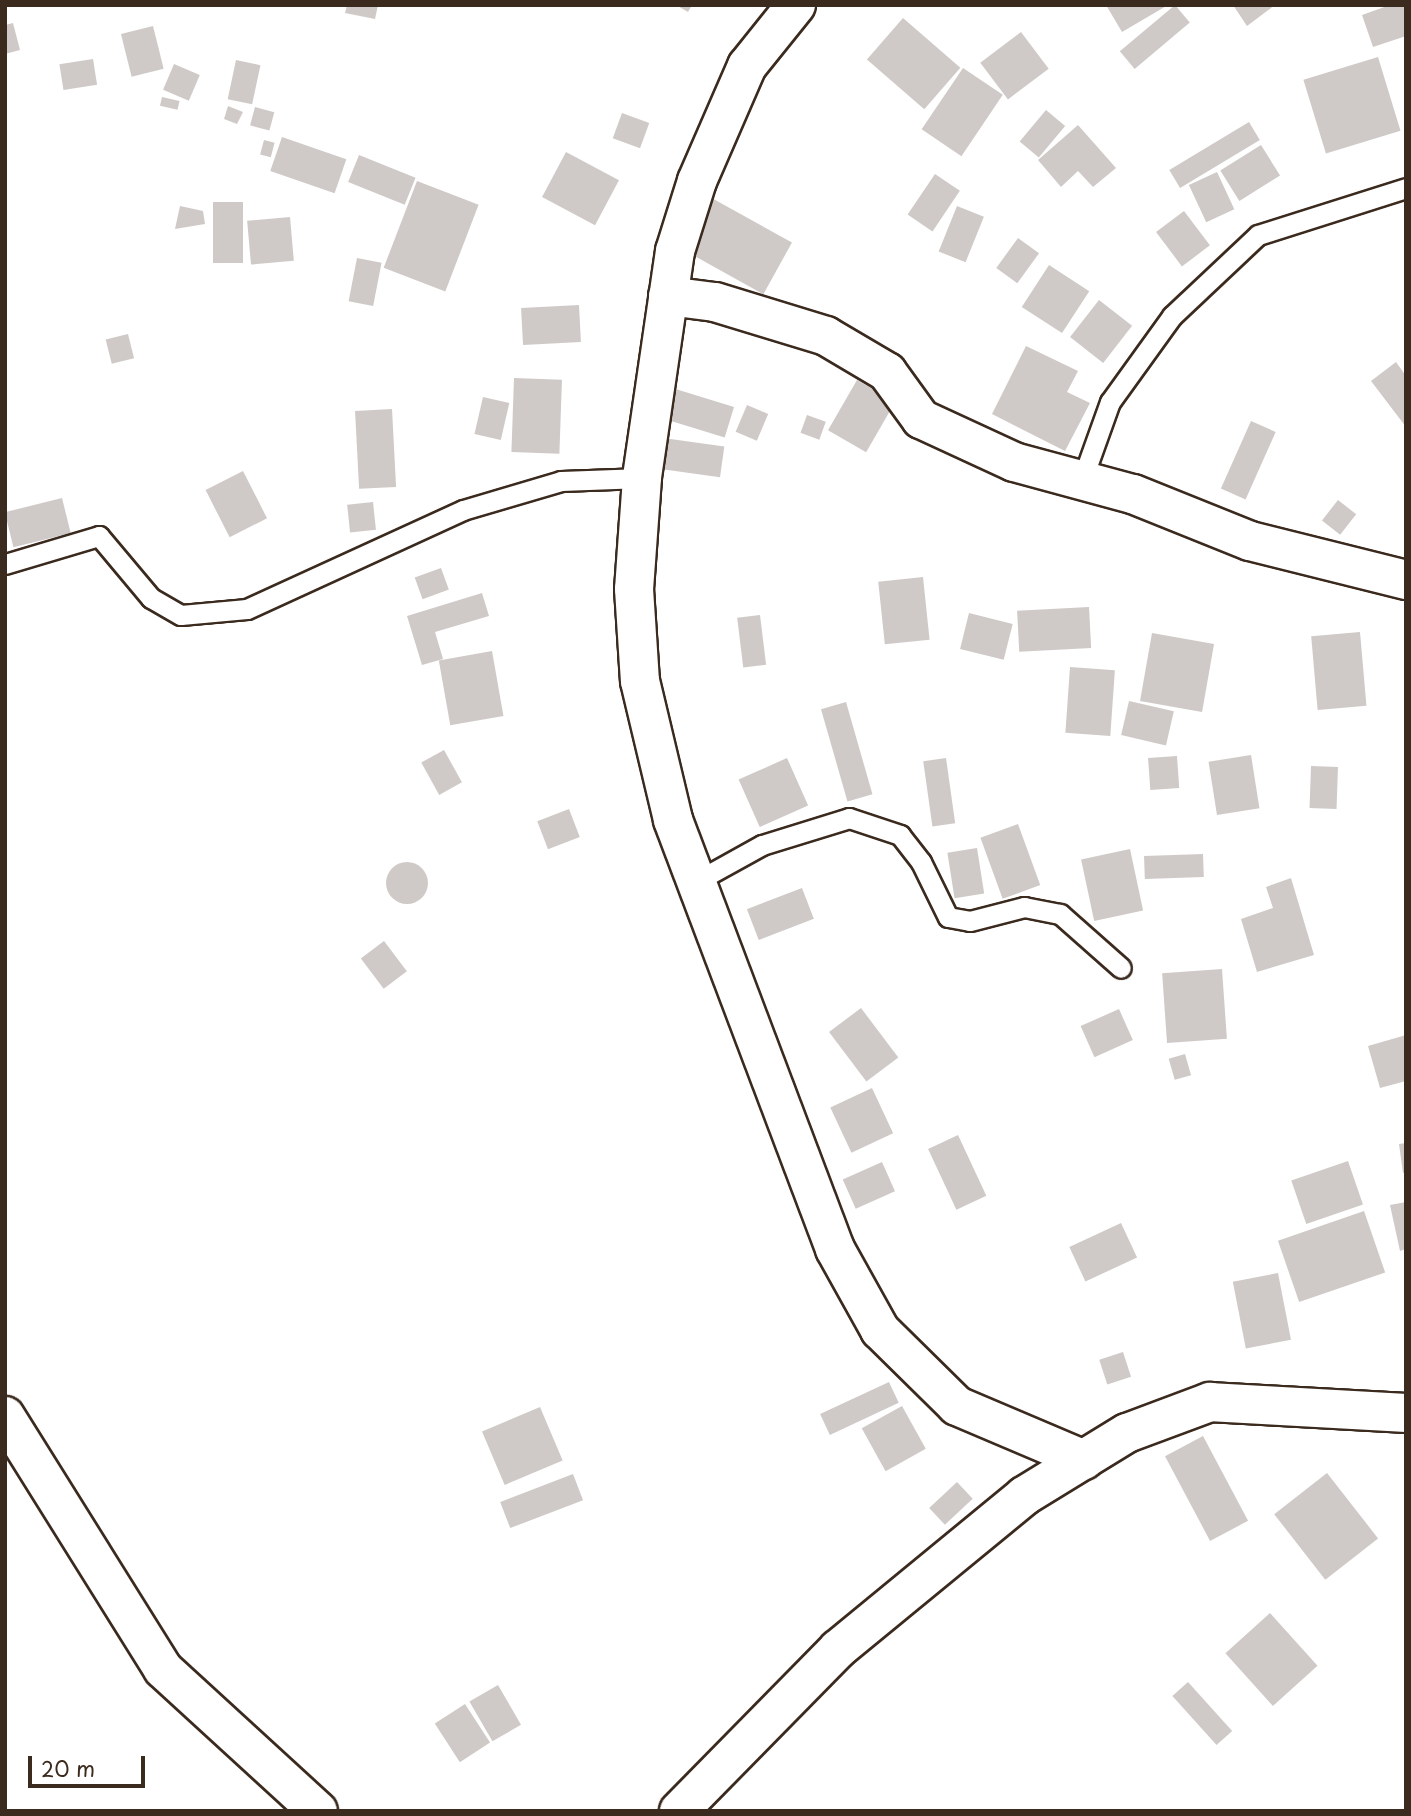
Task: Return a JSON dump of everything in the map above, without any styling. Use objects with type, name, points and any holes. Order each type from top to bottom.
[{"type":"street","points":[[796,5],[747,66],[720,123],[679,239],[668,296],[642,478],[634,589],[640,681],[673,820],[835,1248],[880,1330],[957,1406],[1084,1460]]},
{"type":"street","points":[[668,296],[715,302],[826,337],[887,372],[921,419],[1014,462],[1082,480],[1250,541],[1406,580]]},
{"type":"street","points":[[678,1811],[838,1649],[1024,1496],[1127,1433],[1210,1402],[1406,1413]]},
{"type":"street","points":[[5,1416],[163,1669],[318,1811]]},
{"type":"lane","points":[[1082,480],[1110,402],[1172,316],[1258,235],[1406,188]]},
{"type":"lane","points":[[5,564],[99,536],[151,598],[181,615],[247,609],[463,510],[561,481],[642,478]]},
{"type":"lane","points":[[697,881],[762,845],[849,818],[900,835],[921,862],[948,917],[970,922],[1024,907],[1060,914],[1121,968]]},
{"type":"building","points":[[347,5],[378,5],[375,19],[345,13]]},
{"type":"building","points":[[676,5],[692,5],[688,12]]},
{"type":"building","points":[[1106,5],[1168,5],[1122,32]]},
{"type":"building","points":[[1175,5],[1190,23],[1135,69],[1120,51]]},
{"type":"building","points":[[1233,5],[1275,5],[1247,26]]},
{"type":"building","points":[[1390,5],[1406,5],[1406,36],[1373,47],[1362,15]]},
{"type":"building","points":[[903,18],[960,68],[924,109],[867,60]]},
{"type":"building","points":[[13,23],[20,50],[5,54],[5,25]]},
{"type":"building","points":[[153,26],[164,69],[132,77],[121,34]]},
{"type":"building","points":[[1021,32],[1049,69],[1008,99],[980,63]]},
{"type":"building","points":[[1378,57],[1401,131],[1326,153],[1303,80]]},
{"type":"building","points":[[93,59],[97,85],[63,90],[59,64]]},
{"type":"building","points":[[236,60],[260,65],[252,104],[228,99]]},
{"type":"building","points":[[174,64],[200,75],[189,101],[163,90]]},
{"type":"building","points":[[963,68],[1003,95],[961,156],[922,129]]},
{"type":"building","points":[[162,97],[180,101],[178,110],[160,106]]},
{"type":"building","points":[[228,106],[243,112],[237,124],[224,119]]},
{"type":"building","points":[[255,107],[274,112],[269,131],[250,125]]},
{"type":"building","points":[[1046,110],[1065,126],[1039,157],[1020,141]]},
{"type":"building","points":[[622,113],[649,123],[640,148],[613,138]]},
{"type":"building","points":[[1249,122],[1260,140],[1180,188],[1169,170]]},
{"type":"building","points":[[1078,125],[1116,168],[1093,187],[1078,171],[1061,187],[1038,160]]},
{"type":"building","points":[[282,137],[346,159],[335,193],[270,171]]},
{"type":"building","points":[[264,140],[275,143],[271,157],[260,154]]},
{"type":"building","points":[[1261,145],[1280,176],[1239,201],[1220,170]]},
{"type":"building","points":[[566,152],[619,180],[595,225],[542,197]]},
{"type":"building","points":[[359,155],[416,178],[405,205],[348,182]]},
{"type":"building","points":[[1217,172],[1234,209],[1206,222],[1189,185]]},
{"type":"building","points":[[935,174],[960,191],[932,231],[908,215]]},
{"type":"building","points":[[417,181],[479,205],[445,291],[384,268]]},
{"type":"building","points":[[708,196],[792,243],[763,294],[679,248]]},
{"type":"building","points":[[213,202],[243,202],[243,263],[213,263]]},
{"type":"building","points":[[180,206],[203,211],[205,224],[175,229]]},
{"type":"building","points":[[957,206],[984,217],[966,262],[939,251]]},
{"type":"building","points":[[1184,211],[1210,245],[1182,266],[1156,232]]},
{"type":"building","points":[[290,217],[294,261],[251,265],[247,221]]},
{"type":"building","points":[[1018,238],[1039,253],[1017,283],[996,268]]},
{"type":"building","points":[[357,258],[382,263],[373,306],[349,301]]},
{"type":"building","points":[[1049,265],[1089,291],[1062,333],[1022,307]]},
{"type":"building","points":[[1099,300],[1132,326],[1103,363],[1070,337]]},
{"type":"building","points":[[579,305],[581,342],[523,345],[521,308]]},
{"type":"building","points":[[128,334],[134,358],[112,364],[106,340]]},
{"type":"building","points":[[1026,346],[1078,371],[1067,392],[1090,403],[1065,451],[992,414]]},
{"type":"building","points":[[1396,362],[1406,376],[1406,427],[1371,381]]},
{"type":"building","points":[[514,378],[562,380],[559,454],[511,452]]},
{"type":"building","points":[[857,380],[895,402],[866,452],[828,430]]},
{"type":"building","points":[[669,387],[734,407],[725,437],[660,418]]},
{"type":"building","points":[[483,397],[509,403],[501,440],[474,434]]},
{"type":"building","points":[[747,405],[768,414],[757,441],[736,432]]},
{"type":"building","points":[[392,409],[396,487],[359,489],[355,411]]},
{"type":"building","points":[[807,415],[826,422],[819,440],[801,433]]},
{"type":"building","points":[[1251,421],[1276,432],[1246,500],[1221,489]]},
{"type":"building","points":[[656,437],[724,447],[720,477],[652,468]]},
{"type":"building","points":[[243,471],[267,518],[230,537],[206,490]]},
{"type":"building","points":[[62,498],[71,533],[13,547],[5,512]]},
{"type":"building","points":[[1338,500],[1356,514],[1340,535],[1322,520]]},
{"type":"building","points":[[373,502],[376,530],[350,533],[347,505]]},
{"type":"building","points":[[441,568],[449,590],[423,599],[415,578]]},
{"type":"building","points":[[923,577],[930,640],[885,644],[878,582]]},
{"type":"building","points":[[482,593],[489,616],[435,632],[443,659],[422,665],[407,616]]},
{"type":"building","points":[[1089,607],[1091,648],[1019,652],[1017,611]]},
{"type":"building","points":[[969,613],[1013,624],[1004,660],[960,649]]},
{"type":"building","points":[[760,615],[766,665],[743,667],[737,618]]},
{"type":"building","points":[[1360,632],[1366,706],[1318,710],[1311,636]]},
{"type":"building","points":[[1152,633],[1214,644],[1202,712],[1140,701]]},
{"type":"building","points":[[492,651],[503,716],[450,725],[439,660]]},
{"type":"building","points":[[1070,667],[1115,670],[1110,736],[1065,733]]},
{"type":"building","points":[[1129,701],[1174,711],[1166,745],[1121,735]]},
{"type":"building","points":[[846,702],[872,794],[847,801],[821,709]]},
{"type":"building","points":[[444,750],[462,782],[439,795],[421,763]]},
{"type":"building","points":[[1251,755],[1259,808],[1217,815],[1209,762]]},
{"type":"building","points":[[1177,756],[1179,788],[1150,790],[1148,758]]},
{"type":"building","points":[[787,758],[808,806],[760,827],[739,780]]},
{"type":"building","points":[[946,758],[955,823],[932,827],[923,761]]},
{"type":"building","points":[[1311,766],[1338,767],[1337,809],[1310,808]]},
{"type":"building","points":[[569,809],[580,837],[548,849],[537,821]]},
{"type":"building","points":[[1018,824],[1040,885],[1003,899],[980,838]]},
{"type":"building","points":[[977,848],[984,893],[955,898],[947,853]]},
{"type":"building","points":[[1130,849],[1143,911],[1094,921],[1081,859]]},
{"type":"building","points":[[1203,854],[1204,877],[1145,879],[1144,856]]},
{"type":"building","points":[[407,862],[422,868],[428,883],[422,898],[407,904],[392,898],[386,883],[392,868]]},
{"type":"building","points":[[1291,878],[1314,955],[1257,972],[1241,919],[1273,908],[1266,887]]},
{"type":"building","points":[[802,888],[814,919],[759,940],[747,909]]},
{"type":"building","points":[[384,941],[407,971],[384,989],[361,958]]},
{"type":"building","points":[[1222,969],[1227,1039],[1167,1043],[1162,973]]},
{"type":"building","points":[[861,1008],[898,1058],[866,1082],[829,1032]]},
{"type":"building","points":[[1119,1009],[1133,1040],[1094,1057],[1081,1026]]},
{"type":"building","points":[[1406,1035],[1406,1081],[1380,1088],[1368,1046]]},
{"type":"building","points":[[1185,1054],[1191,1075],[1175,1080],[1169,1059]]},
{"type":"building","points":[[872,1088],[893,1133],[851,1153],[830,1107]]},
{"type":"building","points":[[958,1135],[986,1196],[956,1210],[928,1149]]},
{"type":"building","points":[[1406,1143],[1406,1172],[1403,1173],[1399,1144]]},
{"type":"building","points":[[1348,1161],[1363,1204],[1306,1224],[1291,1181]]},
{"type":"building","points":[[882,1162],[895,1191],[856,1209],[843,1179]]},
{"type":"building","points":[[1406,1202],[1406,1249],[1400,1251],[1390,1205]]},
{"type":"building","points":[[1364,1211],[1385,1272],[1299,1302],[1278,1241]]},
{"type":"building","points":[[1121,1223],[1137,1257],[1085,1282],[1069,1247]]},
{"type":"building","points":[[1278,1273],[1291,1340],[1246,1349],[1233,1282]]},
{"type":"building","points":[[1123,1352],[1131,1377],[1107,1384],[1099,1360]]},
{"type":"building","points":[[889,1382],[899,1403],[830,1435],[820,1414]]},
{"type":"building","points":[[902,1406],[926,1449],[886,1471],[862,1428]]},
{"type":"building","points":[[540,1407],[563,1460],[505,1485],[482,1432]]},
{"type":"building","points":[[1203,1436],[1248,1521],[1210,1541],[1165,1456]]},
{"type":"building","points":[[1327,1473],[1378,1538],[1325,1580],[1274,1514]]},
{"type":"building","points":[[573,1474],[583,1500],[510,1528],[500,1502]]},
{"type":"building","points":[[957,1482],[973,1499],[945,1525],[929,1508]]},
{"type":"building","points":[[1270,1613],[1318,1666],[1273,1706],[1225,1653]]},
{"type":"building","points":[[1188,1682],[1232,1731],[1217,1745],[1172,1696]]},
{"type":"building","points":[[498,1685],[521,1725],[492,1741],[469,1702]]},
{"type":"building","points":[[465,1704],[490,1743],[460,1762],[435,1724]]}]
